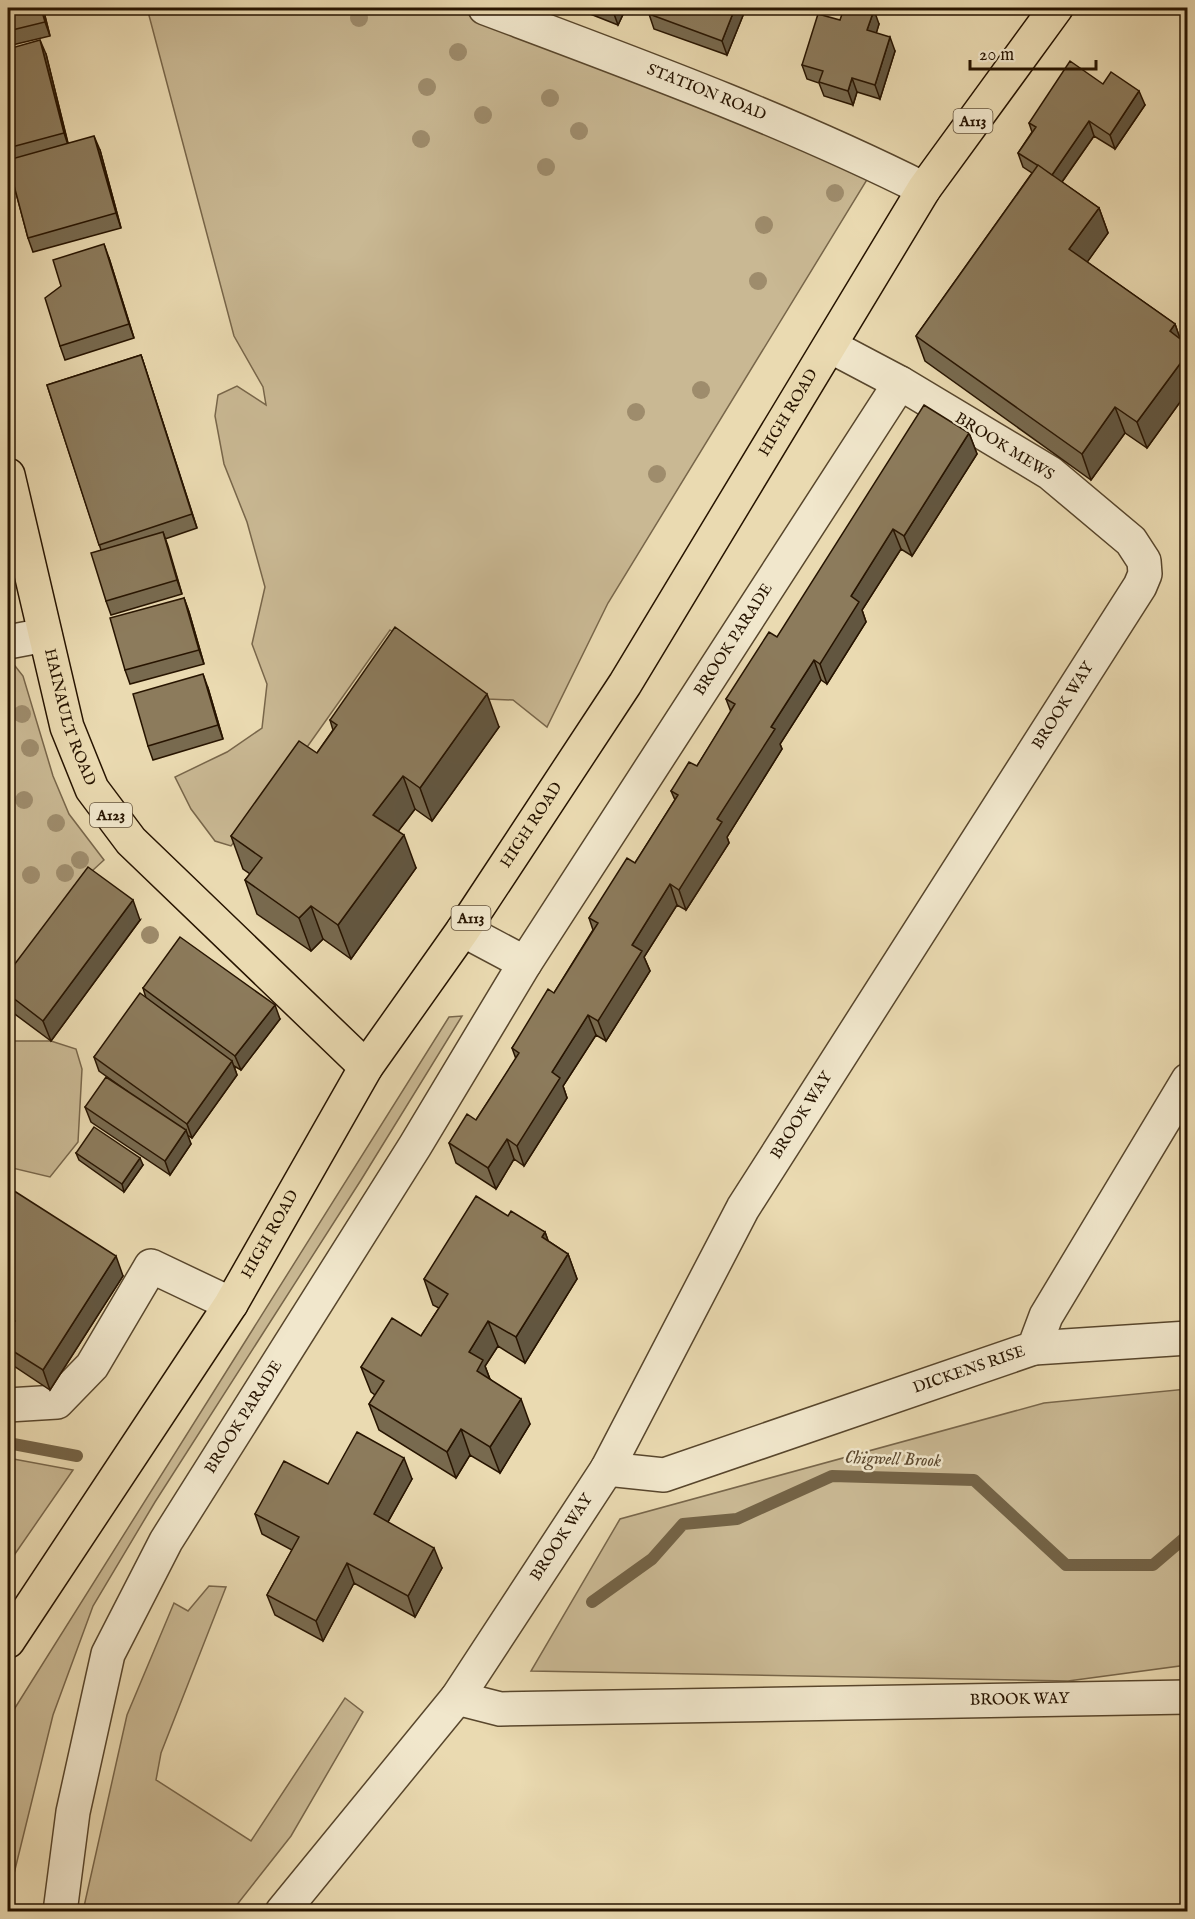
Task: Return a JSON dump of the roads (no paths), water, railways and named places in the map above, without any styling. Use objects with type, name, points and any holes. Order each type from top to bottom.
[{"type":"main road","name":"HIGH ROAD","points":[[8,1641],[231,1304],[366,1066],[463,930],[626,684],[924,189],[1056,8]]},
{"type":"main road","name":"HAINAULT ROAD","points":[[8,475],[67,727],[92,789],[130,841],[366,1066]]},
{"type":"street","name":"STATION ROAD","points":[[485,8],[701,89],[863,159],[924,189]]},
{"type":"street","points":[[830,346],[900,383]]},
{"type":"street","name":"BROOK MEWS","points":[[900,383],[1050,473],[1131,541]]},
{"type":"street","name":"BROOK PARADE","points":[[60,1911],[73,1812],[108,1654],[166,1541],[408,1156],[525,963],[900,383]]},
{"type":"street","name":"BROOK WAY","points":[[282,1911],[457,1698],[607,1469],[743,1208],[1140,586],[1145,574],[1144,561],[1131,541]]},
{"type":"street","points":[[8,642],[45,635]]},
{"type":"street","points":[[463,930],[525,963]]},
{"type":"street","name":"DICKENS RISE","points":[[607,1469],[664,1474],[1034,1348],[1046,1316],[1188,1080]]},
{"type":"street","points":[[8,1404],[57,1402],[92,1366],[151,1266],[231,1304]]},
{"type":"street","points":[[1034,1348],[1188,1338]]},
{"type":"street","name":"BROOK WAY","points":[[457,1698],[500,1709],[1188,1697]]},
{"type":"waterway","name":"Chigwell Brook","points":[[8,1443],[77,1456]]},
{"type":"waterway","name":"Chigwell Brook","points":[[592,1602],[652,1559],[683,1524],[737,1519],[832,1476],[974,1480],[1066,1565],[1153,1565],[1188,1535]]}]
